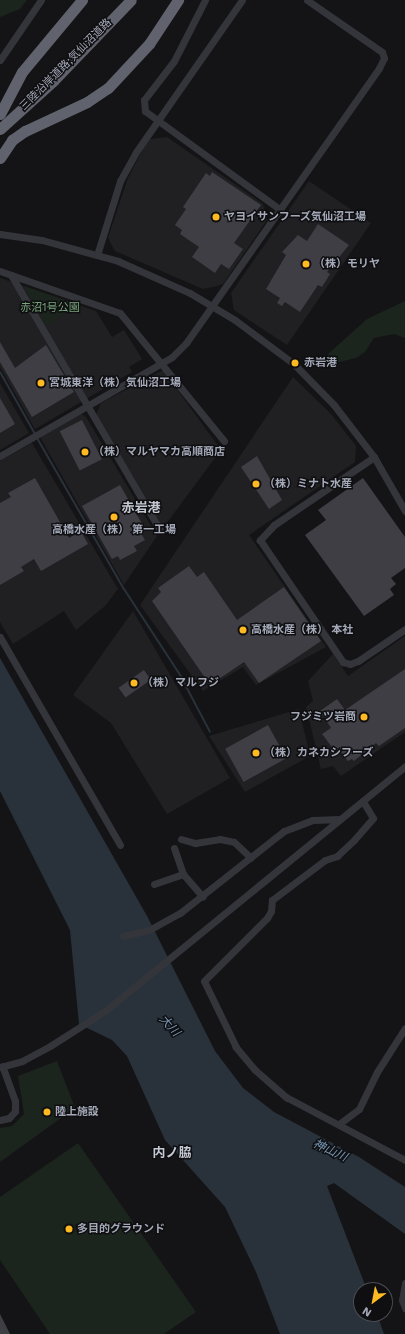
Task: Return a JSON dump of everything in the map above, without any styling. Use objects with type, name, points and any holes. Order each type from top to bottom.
[{"type":"highway","points":[[0,114],[22,72],[82,0]]},
{"type":"highway","name":"三陸沿岸道路;気仙沼道路","points":[[0,129],[121,0]]},
{"type":"highway","name":"三陸沿岸道路;気仙沼道路","points":[[0,119],[32,95],[131,0]]},
{"type":"highway","points":[[0,158],[12,140],[25,131],[87,102],[108,88],[150,44],[178,0]]},
{"type":"street","points":[[0,60],[41,0]]},
{"type":"street","points":[[205,0],[174,61],[144,100],[145,111],[157,122],[281,210]]},
{"type":"street","points":[[97,255],[120,182],[157,122],[242,0]]},
{"type":"street","points":[[0,456],[161,363],[186,343],[214,306],[281,210],[384,58],[382,52],[307,0]]},
{"type":"street","points":[[0,234],[42,240],[118,261],[214,306],[294,364],[334,406],[374,457],[405,511]]},
{"type":"street","points":[[0,271],[120,313],[224,441]]},
{"type":"street","points":[[11,275],[160,530]]},
{"type":"street","points":[[374,457],[274,525],[260,540],[343,662],[350,664],[358,661],[405,629]]},
{"type":"street","points":[[0,637],[120,845]]},
{"type":"street","points":[[0,1120],[9,1118],[15,1111],[15,1100],[1,1067],[22,1060],[70,1035],[185,946],[340,819],[364,803],[405,766]]},
{"type":"street","points":[[364,803],[373,818],[354,840],[337,856],[325,860],[272,900],[271,911],[267,918],[204,981],[236,1047],[287,1098],[405,1160]]},
{"type":"street","points":[[122,936],[149,930],[203,897],[284,831],[313,820],[340,819]]},
{"type":"street","points":[[181,839],[195,843],[220,839],[234,842],[251,858]]},
{"type":"street","points":[[174,848],[183,874],[203,897]]},
{"type":"street","points":[[154,884],[183,874]]},
{"type":"street","points":[[339,1124],[359,1109],[377,1072],[405,1028]]},
{"type":"street","points":[[405,1283],[402,1300],[405,1308]]},
{"type":"shaded area","points":[[167,137],[263,204],[267,220],[223,284],[203,289],[115,251],[108,238],[128,178],[143,149],[150,139]]},
{"type":"shaded area","points":[[309,181],[371,223],[287,345],[234,310],[231,293]]},
{"type":"shaded area","points":[[0,278],[96,311],[112,337],[124,330],[142,359],[129,367],[132,372],[35,429],[0,367]]},
{"type":"shaded area","points":[[163,370],[221,450],[163,528],[96,415],[101,403]]},
{"type":"shaded area","points":[[293,377],[331,414],[356,446],[355,462],[249,535],[326,647],[256,685],[243,667],[203,691],[140,605]]},
{"type":"shaded area","points":[[0,383],[29,433],[0,450]]},
{"type":"shaded area","points":[[80,413],[86,417],[157,536],[124,585],[40,437]]},
{"type":"shaded area","points":[[32,443],[118,589],[105,606],[76,630],[64,611],[13,644],[0,622],[0,461]]},
{"type":"shaded area","points":[[133,611],[230,778],[167,814],[111,723],[73,695]]},
{"type":"shaded area","points":[[405,636],[405,732],[341,776],[333,766],[321,769],[306,707],[313,701],[308,681],[333,654],[348,676]]},
{"type":"shaded area","points":[[299,709],[310,756],[245,792],[209,736]]},
{"type":"green space","points":[[0,0],[27,0],[20,9],[0,17]]},
{"type":"green space","name":"赤沼1号公園","points":[[24,286],[79,305],[46,325]]},
{"type":"green space","points":[[405,301],[405,338],[394,334],[374,338],[365,352],[356,358],[331,364],[328,354],[367,319]]},
{"type":"green space","name":"陸上施設","points":[[57,1061],[75,1108],[0,1162],[0,1128],[12,1126],[24,1114],[18,1076]]},
{"type":"green space","name":"多目的グラウンド","points":[[78,1143],[196,1312],[164,1334],[50,1334],[0,1260],[0,1197]]},
{"type":"water","points":[[0,658],[147,916],[215,1051],[243,1088],[274,1112],[359,1157],[405,1187],[405,1234],[334,1183],[327,1186],[364,1282],[353,1282],[353,1322],[380,1322],[384,1334],[280,1334],[256,1272],[225,1207],[165,1140],[127,1056],[112,1040],[79,1024],[70,930],[0,791]]},
{"type":"building","name":"ヤヨイサンフーズ気仙沼工場","points":[[212,172],[261,205],[234,243],[243,249],[229,269],[221,264],[215,273],[192,257],[199,247],[180,234],[182,230],[175,225],[186,209],[183,207],[206,173],[210,176]]},
{"type":"building","name":"（株）モリヤ","points":[[318,224],[349,245],[327,272],[330,274],[322,287],[318,285],[300,312],[285,302],[282,306],[277,303],[280,298],[266,289],[286,255],[282,252],[298,235],[307,241]]},
{"type":"building","name":"宮城東洋（株）気仙沼工場","points":[[0,342],[15,368],[46,345],[74,392],[32,417],[0,362]]},
{"type":"building","points":[[0,398],[15,424],[0,433]]},
{"type":"building","name":"（株）マルヤマカ高順商店","points":[[82,420],[102,459],[80,471],[60,431]]},
{"type":"building","name":"（株）ミナト水産","points":[[257,456],[282,500],[269,509],[241,467]]},
{"type":"building","points":[[35,478],[69,538],[81,531],[88,544],[41,571],[34,559],[21,567],[24,571],[0,585],[0,503],[11,497],[8,493]]},
{"type":"building","points":[[363,478],[405,537],[405,568],[391,578],[396,584],[390,589],[394,595],[364,616],[305,535],[326,520],[318,510]]},
{"type":"building","name":"高橋水産（株） 第一工場","points":[[120,485],[145,529],[140,532],[145,540],[134,546],[137,551],[120,560],[118,556],[112,559],[82,506]]},
{"type":"building","name":"高橋水産（株） 本社","points":[[189,566],[197,577],[204,572],[237,620],[284,587],[321,641],[259,683],[244,662],[210,685],[152,601],[161,592],[158,588]]},
{"type":"building","name":"フジミツ岩商","points":[[405,669],[405,728],[379,746],[376,743],[354,761],[352,759],[348,761],[341,752],[338,755],[322,734],[331,728],[320,711],[337,699],[345,710]]},
{"type":"building","name":"（株）マルフジ","points":[[144,670],[151,680],[125,698],[119,688]]},
{"type":"building","name":"（株）カネカシフーズ","points":[[268,725],[286,758],[244,782],[225,749]]},
{"type":"building","points":[[0,1314],[10,1334],[0,1334]]},
{"type":"waterway","points":[[0,372],[35,434]]},
{"type":"waterway","points":[[37,438],[124,589],[180,675],[210,732]]},
{"type":"place","name":"ヤヨイサンフーズ気仙沼工場","points":[[216,217]]},
{"type":"place","name":"（株）モリヤ","points":[[306,264]]},
{"type":"place","name":"赤岩港","points":[[295,363]]},
{"type":"place","name":"宮城東洋（株）気仙沼工場","points":[[41,383]]},
{"type":"place","name":"（株）マルヤマカ高順商店","points":[[85,452]]},
{"type":"place","name":"（株）ミナト水産","points":[[256,484]]},
{"type":"place","name":"高橋水産（株） 第一工場","points":[[114,517]]},
{"type":"place","name":"高橋水産（株） 本社","points":[[243,630]]},
{"type":"place","name":"（株）マルフジ","points":[[134,683]]},
{"type":"place","name":"フジミツ岩商","points":[[364,717]]},
{"type":"place","name":"（株）カネカシフーズ","points":[[256,753]]},
{"type":"place","name":"陸上施設","points":[[47,1112]]},
{"type":"place","name":"多目的グラウンド","points":[[69,1229]]},
{"type":"district","name":"赤岩港","points":[[141,508]]},
{"type":"district","name":"内ノ脇","points":[[172,1153]]},
{"type":"water label","name":"大川","points":[[169,1026]]},
{"type":"water label","name":"神山川","points":[[330,1151]]}]
